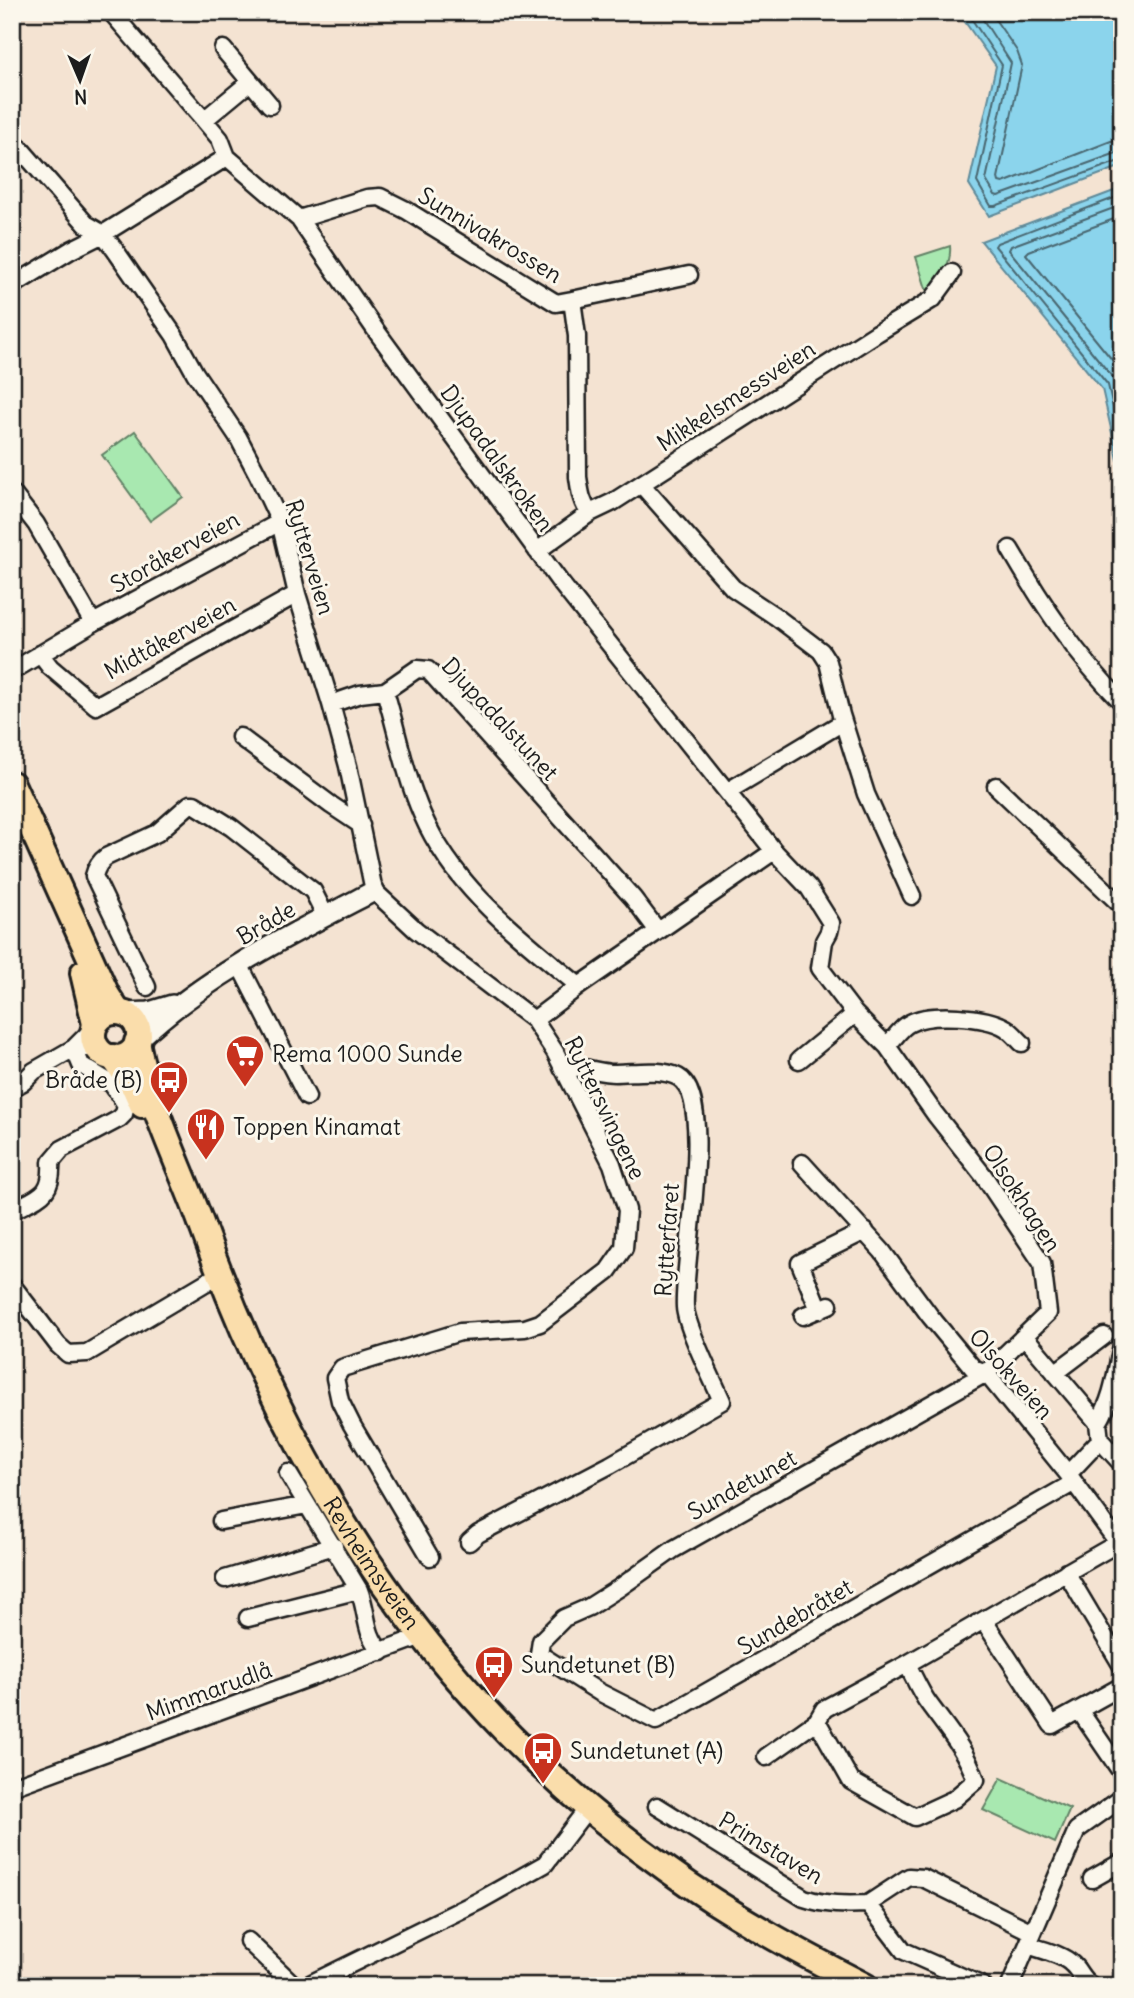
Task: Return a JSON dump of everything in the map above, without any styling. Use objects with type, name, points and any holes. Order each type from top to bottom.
[{"type":"main road","name":"Revheimsveien","points":[[12,784],[107,995],[121,1013]]},
{"type":"main road","name":"Revheimsveien","points":[[30,824],[88,986],[94,1041],[134,1087],[274,1399],[317,1481],[358,1548],[422,1636],[463,1686],[587,1808],[661,1865],[727,1910],[787,1946],[865,1985]]},
{"type":"main road","points":[[121,1013],[130,1016],[137,1027],[138,1041],[130,1052],[94,1041],[104,1015],[121,1013]]},
{"type":"main road","name":"Revheimsveien","points":[[138,1041],[149,1092],[184,1176],[217,1267]]},
{"type":"street","name":"Djupadalskroken","points":[[111,12],[204,120],[219,139],[227,157],[299,219],[377,332],[537,551],[774,851],[809,888],[831,923],[830,932],[824,942],[820,968],[829,982]]},
{"type":"street","points":[[223,49],[270,105]]},
{"type":"street","points":[[204,120],[250,82]]},
{"type":"street","name":"Rytterveien","points":[[12,139],[86,224],[103,234],[174,335],[195,373],[238,438],[280,522],[297,594],[331,704],[361,825],[374,891]]},
{"type":"street","points":[[12,286],[103,234],[227,157]]},
{"type":"street","name":"Sunnivakrossen","points":[[299,219],[367,198],[380,197],[406,210],[556,303],[572,300],[577,336],[578,477],[582,500],[590,513]]},
{"type":"street","name":"Mikkelsmessveien","points":[[537,551],[590,513],[933,299],[952,273]]},
{"type":"street","points":[[572,300],[689,275]]},
{"type":"street","points":[[640,484],[733,588],[821,651],[828,662],[843,722],[866,794],[912,896]]},
{"type":"street","points":[[12,494],[36,524],[93,623]]},
{"type":"street","name":"Storåkerveien","points":[[12,671],[93,623],[280,522]]},
{"type":"street","points":[[1010,549],[1058,626],[1100,680],[1122,702]]},
{"type":"street","name":"Midtåkerveien","points":[[40,654],[50,667],[96,706],[297,594]]},
{"type":"street","name":"Djupadalstunet","points":[[331,704],[360,694],[385,691],[416,669],[428,670],[633,898],[658,931]]},
{"type":"street","points":[[385,691],[414,793],[447,860],[472,892],[501,921],[579,986]]},
{"type":"street","points":[[728,791],[843,722]]},
{"type":"street","points":[[240,737],[361,825]]},
{"type":"street","points":[[996,786],[1122,906]]},
{"type":"street","points":[[147,987],[94,876],[95,871],[100,861],[157,833],[190,804],[231,827],[313,891],[326,917]]},
{"type":"street","points":[[534,1020],[774,851]]},
{"type":"street","name":"Bråde","points":[[138,1041],[183,1001],[374,891]]},
{"type":"street","name":"Ryttersvingene","points":[[374,891],[416,930],[534,1020],[555,1052],[612,1164],[627,1210],[624,1248],[608,1271],[540,1323],[525,1328],[460,1332],[342,1368],[335,1378],[340,1401],[413,1543],[430,1557]]},
{"type":"street","points":[[240,966],[307,1097]]},
{"type":"street","name":"Olsokhagen","points":[[829,982],[855,1014],[887,1046],[983,1175],[1042,1263],[1048,1313],[986,1373]]},
{"type":"street","name":"Bråde","points":[[121,1013],[149,1012],[183,1001]]},
{"type":"street","points":[[799,1060],[855,1014]]},
{"type":"street","points":[[887,1046],[907,1024],[921,1018],[943,1017],[983,1020],[1006,1028],[1022,1043]]},
{"type":"street","points":[[12,1088],[34,1071],[94,1041]]},
{"type":"street","name":"Revheimsveien","points":[[12,1211],[44,1193],[52,1180],[51,1162],[62,1149],[124,1114],[126,1105],[112,1084],[81,1065],[94,1041]]},
{"type":"street","name":"Rytterfaret","points":[[469,1542],[478,1534],[610,1465],[722,1401],[685,1310],[697,1144],[692,1096],[684,1081],[676,1076],[651,1072],[607,1073],[572,1066],[562,1068]]},
{"type":"street","name":"Olsokveien","points":[[802,1163],[865,1231],[972,1368],[986,1373],[1071,1479],[1120,1546]]},
{"type":"street","points":[[803,1316],[824,1307],[800,1263],[865,1231]]},
{"type":"street","points":[[12,1285],[58,1346],[66,1353],[76,1355],[87,1353],[107,1343],[217,1267]]},
{"type":"street","points":[[1055,1373],[1104,1336]]},
{"type":"street","points":[[1025,1337],[1098,1423],[1101,1440],[1122,1464]]},
{"type":"street","points":[[1098,1423],[1114,1387],[1122,1345]]},
{"type":"street","name":"Sundetunet","points":[[538,1654],[544,1636],[565,1618],[589,1607],[674,1549],[986,1373]]},
{"type":"street","points":[[1071,1479],[1101,1440]]},
{"type":"street","name":"Revheimsveien","points":[[289,1474],[359,1590],[371,1640],[382,1652]]},
{"type":"street","name":"Sundebråtet","points":[[538,1654],[599,1692],[656,1721],[1071,1479]]},
{"type":"street","points":[[221,1521],[307,1505]]},
{"type":"street","points":[[225,1579],[334,1546]]},
{"type":"street","points":[[766,1757],[817,1721],[824,1709],[984,1621],[1066,1572],[1120,1546]]},
{"type":"street","points":[[1066,1572],[1122,1666]]},
{"type":"street","points":[[248,1618],[359,1590]]},
{"type":"street","points":[[984,1621],[1052,1725],[1122,1686]]},
{"type":"street","name":"Mimmarudlå","points":[[12,1787],[422,1636]]},
{"type":"street","points":[[817,1721],[851,1781],[915,1817],[954,1799],[976,1780],[952,1731],[928,1703],[907,1664]]},
{"type":"street","points":[[1079,1710],[1122,1773]]},
{"type":"street","points":[[1010,1986],[1079,1827],[1122,1798]]},
{"type":"street","name":"Primstaven","points":[[657,1806],[804,1898],[835,1905],[868,1904]]},
{"type":"street","points":[[306,1986],[479,1901],[545,1864],[587,1808]]},
{"type":"street","points":[[1091,1879],[1122,1862]]},
{"type":"street","points":[[983,1986],[904,1951],[868,1904],[909,1877],[923,1878],[1067,1960],[1074,1965],[1084,1982],[1092,1986]]},
{"type":"street","points":[[248,1941],[295,1986]]},
{"type":"green space","points":[[950,246],[947,266],[928,295],[916,257]]},
{"type":"green space","points":[[135,431],[183,497],[150,521],[102,455]]},
{"type":"green space","points":[[1001,1778],[1070,1809],[1055,1843],[983,1810]]},
{"type":"water","points":[[958,12],[1122,12],[1122,166],[989,216],[969,184],[996,66]]},
{"type":"water","points":[[1122,188],[1122,477],[1102,389],[981,241]]},
{"type":"place","name":"Rema 1000 Sunde","points":[[245,1088]]},
{"type":"place","name":"Bråde (B)","points":[[169,1114]]},
{"type":"place","name":"Toppen Kinamat","points":[[206,1161]]},
{"type":"place","name":"Sundetunet (B)","points":[[494,1699]]},
{"type":"place","name":"Sundetunet (A)","points":[[543,1785]]}]
